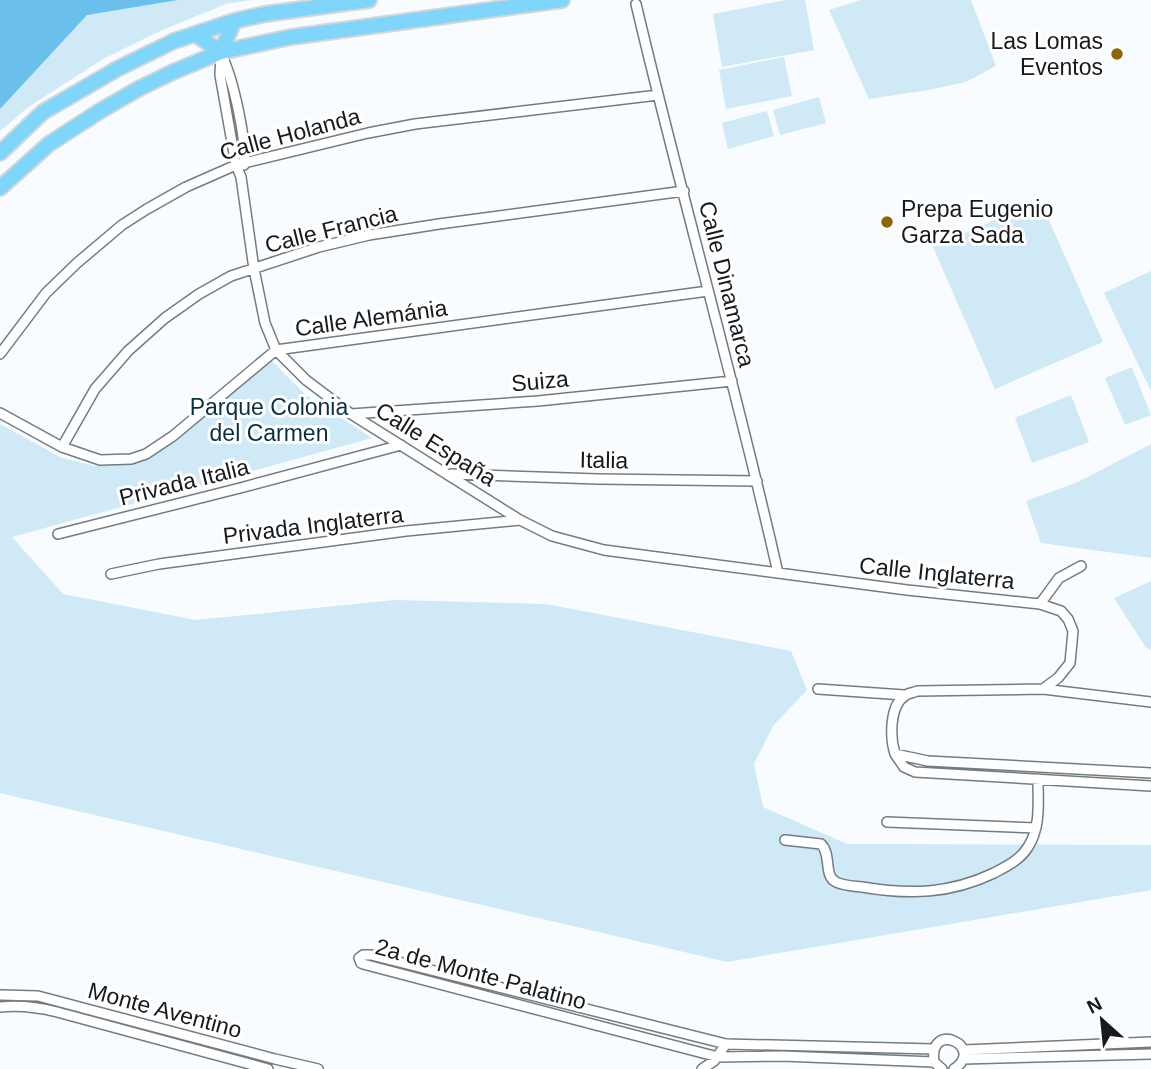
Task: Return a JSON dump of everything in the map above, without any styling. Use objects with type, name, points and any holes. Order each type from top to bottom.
[{"type":"main road","points":[[0,153],[43,113],[117,69],[174,41],[234,21],[265,14],[369,0]]},
{"type":"main road","points":[[0,188],[49,144],[100,111],[138,89],[221,52],[291,37],[562,0]]},
{"type":"main road","points":[[221,52],[234,21]]},
{"type":"main road","points":[[195,33],[221,52]]},
{"type":"street","name":"Calle Dinamarca","points":[[636,4],[657,95],[758,481],[778,573]]},
{"type":"street","name":"Calle España","points":[[221,52],[220,75],[240,163],[254,269],[265,323],[276,350],[306,380],[351,414],[520,520]]},
{"type":"street","name":"Calle Holanda","points":[[0,354],[46,293],[122,225],[186,187],[240,163],[415,124],[657,95]]},
{"type":"street","name":"Calle Francia","points":[[62,447],[95,388],[128,352],[165,318],[198,294],[231,276],[319,247],[369,235],[439,223],[684,191]]},
{"type":"street","name":"Calle Alemánia","points":[[0,413],[62,447],[100,460],[131,459],[146,454],[173,436],[276,350],[708,291]]},
{"type":"street","name":"Suiza","points":[[351,414],[538,401],[732,381]]},
{"type":"street","name":"Privada Italia","points":[[58,534],[401,445]]},
{"type":"street","name":"Italia","points":[[449,474],[758,481]]},
{"type":"street","name":"Calle Inglaterra","points":[[520,520],[552,536],[604,550],[907,590],[1040,604],[1061,611],[1069,619],[1073,631],[1070,663],[1058,678],[1043,689]]},
{"type":"street","name":"Privada Inglaterra","points":[[111,574],[159,564],[406,531],[520,520]]},
{"type":"street","points":[[1040,604],[1059,578],[1081,566]]},
{"type":"street","points":[[818,689],[904,695],[917,691],[1043,689],[1151,702]]},
{"type":"street","points":[[904,695],[895,709],[891,739],[895,754],[904,766],[915,772],[1151,786]]},
{"type":"street","points":[[895,754],[928,761],[1151,773]]},
{"type":"street","points":[[785,840],[821,844],[827,854],[829,875],[833,881],[841,884],[880,890],[935,891],[955,888],[1005,867],[1019,858],[1029,846],[1039,813],[1038,779]]},
{"type":"street","points":[[887,822],[1036,828]]},
{"type":"street","name":"2a de Monte Palatino","points":[[718,1057],[363,964],[359,958],[371,955],[726,1044]]},
{"type":"street","name":"Monte Aventino","points":[[0,995],[38,996],[318,1069]]},
{"type":"street","name":"Monte Aventino","points":[[0,1007],[32,1006],[268,1069]]},
{"type":"street","points":[[933,1062],[934,1049],[940,1041],[949,1039],[958,1042],[963,1054],[961,1063],[954,1069]]},
{"type":"street","points":[[963,1054],[1151,1042]]},
{"type":"street","points":[[702,1069],[718,1057],[726,1044],[934,1049]]},
{"type":"street","points":[[963,1054],[1151,1054]]},
{"type":"street","points":[[718,1057],[782,1056],[933,1062],[942,1069]]},
{"type":"green space","points":[[0,0],[251,0],[226,4],[160,31],[103,59],[27,108],[0,131]]},
{"type":"green space","points":[[786,0],[805,0],[814,50],[722,67],[713,14]]},
{"type":"green space","points":[[861,0],[971,0],[996,66],[966,82],[869,99],[829,10]]},
{"type":"green space","points":[[784,57],[792,96],[726,109],[719,70]]},
{"type":"green space","points":[[819,97],[826,123],[780,135],[773,110]]},
{"type":"green space","points":[[767,111],[774,136],[728,149],[722,123]]},
{"type":"green space","points":[[1040,200],[1103,342],[995,389],[933,247]]},
{"type":"green space","points":[[1151,271],[1151,391],[1104,293]]},
{"type":"green space","name":"Parque Colonia del Carmen","points":[[271,360],[307,396],[372,438],[12,537],[63,594],[196,620],[395,600],[546,604],[791,651],[807,690],[773,726],[754,764],[763,807],[847,844],[1151,845],[1151,890],[727,962],[0,793],[0,424],[62,458],[96,466],[135,463],[163,449]]},
{"type":"green space","points":[[1132,367],[1151,415],[1125,425],[1105,378]]},
{"type":"green space","points":[[1071,395],[1089,442],[1032,463],[1015,418]]},
{"type":"green space","points":[[1151,444],[1151,558],[1041,543],[1026,501],[1078,482]]},
{"type":"green space","points":[[1151,581],[1151,650],[1146,648],[1114,598]]},
{"type":"water","points":[[0,0],[178,0],[87,15],[0,109]]},
{"type":"place","name":"Las Lomas Eventos","points":[[1117,54]]},
{"type":"place","name":"Prepa Eugenio Garza Sada","points":[[887,222]]}]
